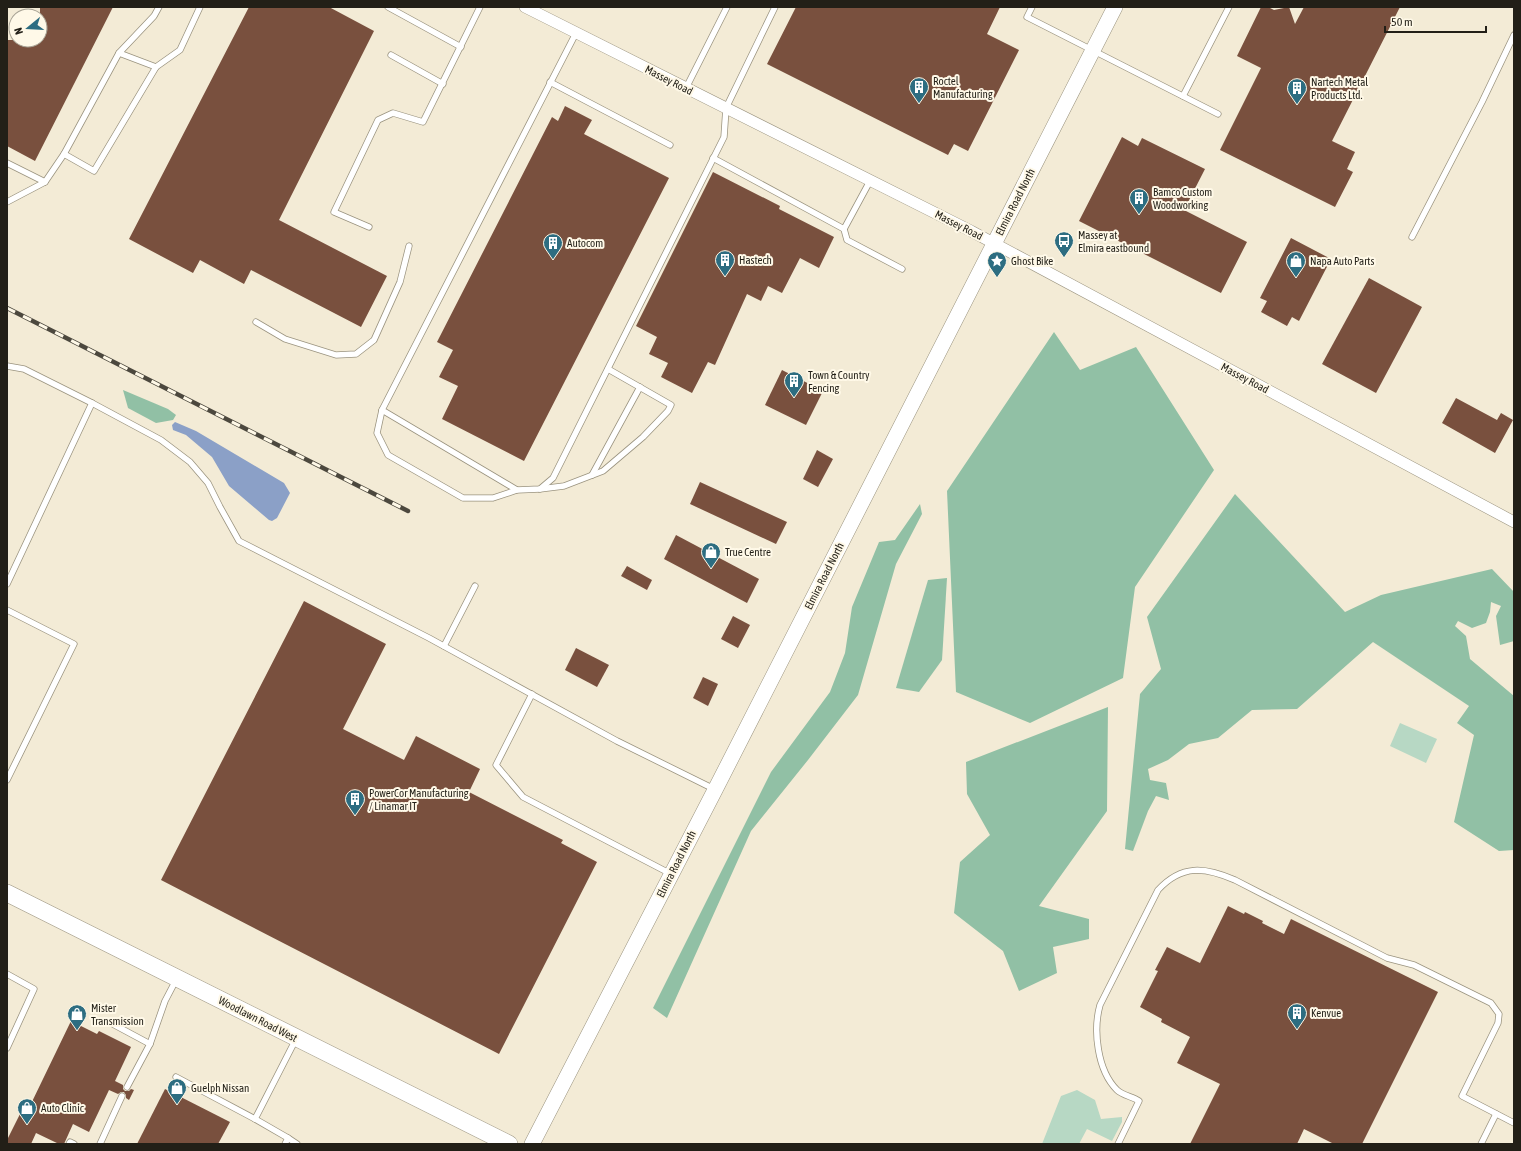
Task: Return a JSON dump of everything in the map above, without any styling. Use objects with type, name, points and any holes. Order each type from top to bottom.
[{"type":"main road","name":"Elmira Road North","points":[[532,1144],[715,790],[993,243],[1115,7]]},
{"type":"main road","name":"Woodlawn Road West","points":[[7,893],[509,1144]]},
{"type":"street","name":"Massey Road","points":[[525,7],[993,243],[1514,522]]},
{"type":"lane","points":[[7,202],[45,182],[64,154],[119,53],[154,16],[159,7]]},
{"type":"lane","points":[[64,154],[94,171],[156,67],[180,50],[200,7]]},
{"type":"lane","points":[[388,7],[461,47]]},
{"type":"lane","points":[[369,227],[334,212],[378,120],[392,113],[423,122],[480,7]]},
{"type":"lane","points":[[686,88],[727,7]]},
{"type":"lane","points":[[540,489],[553,478],[724,137],[726,108],[775,7]]},
{"type":"lane","points":[[1032,7],[1027,17],[1218,114]]},
{"type":"lane","points":[[1184,96],[1229,7]]},
{"type":"lane","points":[[576,33],[382,410],[378,433],[388,455],[463,498],[493,498],[517,490],[564,486],[602,471],[643,437],[668,411],[671,404],[608,369]]},
{"type":"lane","points":[[1412,237],[1482,102],[1514,35]]},
{"type":"lane","points":[[119,53],[156,67]]},
{"type":"lane","points":[[391,55],[442,84]]},
{"type":"lane","points":[[550,82],[670,145]]},
{"type":"lane","points":[[713,158],[844,229]]},
{"type":"lane","points":[[7,163],[45,182]]},
{"type":"lane","points":[[870,181],[844,229],[847,240],[902,269]]},
{"type":"lane","points":[[256,322],[285,339],[336,355],[356,354],[374,340],[400,282],[409,246]]},
{"type":"lane","points":[[7,366],[24,369],[161,440],[190,462],[208,483],[220,508],[239,541],[444,646],[616,741],[715,790]]},
{"type":"lane","points":[[592,475],[640,387]]},
{"type":"lane","points":[[7,584],[92,403]]},
{"type":"lane","points":[[382,410],[517,490]]},
{"type":"lane","points":[[444,646],[475,586]]},
{"type":"lane","points":[[7,610],[74,644],[7,780]]},
{"type":"lane","points":[[532,694],[496,765],[523,797],[671,875]]},
{"type":"lane","points":[[1118,1144],[1139,1100],[1118,1091],[1109,1079],[1103,1064],[1096,1031],[1096,1018],[1100,1005],[1158,890],[1167,880],[1175,875],[1195,870],[1217,872],[1387,958],[1414,965],[1491,1003],[1499,1014],[1498,1023],[1462,1096],[1514,1123]]},
{"type":"lane","points":[[7,974],[34,989],[7,1048]]},
{"type":"lane","points":[[127,1087],[150,1044],[165,1001],[178,978]]},
{"type":"lane","points":[[109,1022],[150,1044]]},
{"type":"lane","points":[[255,1119],[296,1038]]},
{"type":"lane","points":[[176,1077],[255,1119],[286,1141],[297,1144]]},
{"type":"lane","points":[[100,1144],[122,1096]]},
{"type":"lane","points":[[1481,1144],[1496,1114]]},
{"type":"lane","points":[[69,1144],[70,1142],[74,1144]]},
{"type":"green space","points":[[1054,332],[1080,370],[1136,347],[1214,470],[1135,587],[1123,678],[1030,723],[956,692],[947,491]]},
{"type":"green space","points":[[123,390],[168,409],[176,415],[173,420],[156,423],[128,408]]},
{"type":"green space","points":[[1235,494],[1345,612],[1381,595],[1492,569],[1514,592],[1514,641],[1500,645],[1496,616],[1501,606],[1491,602],[1490,612],[1486,623],[1472,628],[1458,621],[1455,626],[1466,636],[1470,659],[1514,696],[1514,850],[1499,851],[1454,822],[1474,735],[1457,723],[1469,706],[1373,642],[1297,709],[1252,710],[1218,738],[1189,744],[1168,760],[1148,769],[1150,780],[1166,783],[1169,800],[1156,796],[1148,811],[1133,851],[1125,849],[1140,694],[1161,669],[1147,617]]},
{"type":"green space","points":[[920,504],[922,514],[896,564],[858,695],[751,831],[667,1018],[653,1008],[771,772],[830,692],[845,653],[852,607],[879,542],[895,540]]},
{"type":"green space","points":[[947,578],[942,660],[919,692],[896,688],[928,580]]},
{"type":"green space","points":[[1108,707],[1107,811],[1039,906],[1089,919],[1089,939],[1053,947],[1057,973],[1019,991],[1003,951],[954,913],[960,862],[990,835],[967,794],[966,762]]},
{"type":"green space","points":[[1400,723],[1437,739],[1426,763],[1390,746]]},
{"type":"green space","points":[[1077,1090],[1095,1100],[1101,1119],[1122,1117],[1122,1122],[1112,1141],[1087,1129],[1079,1144],[1042,1144],[1061,1096]]},
{"type":"water","points":[[175,422],[196,431],[284,483],[290,493],[277,518],[272,521],[269,520],[229,486],[212,457],[186,435],[173,430],[172,425]]},
{"type":"building","points":[[113,7],[35,161],[7,146],[7,40],[8,48],[48,48],[48,8],[40,8]]},
{"type":"building","points":[[249,7],[329,7],[374,31],[279,220],[387,276],[361,327],[251,270],[244,284],[200,260],[193,273],[129,239]]},
{"type":"building","name":"Roctel Manufacturing","points":[[796,7],[1000,7],[987,34],[1019,50],[968,151],[954,144],[948,155],[767,64]]},
{"type":"building","name":"Nartech Metal Products Ltd.","points":[[1261,7],[1268,7],[1274,10],[1289,7],[1295,24],[1304,7],[1400,7],[1332,141],[1355,152],[1347,169],[1353,172],[1335,207],[1220,150],[1261,68],[1237,56]]},
{"type":"building","name":"Autocom","points":[[565,106],[592,120],[584,134],[669,178],[524,461],[442,419],[458,386],[439,377],[453,350],[437,342],[552,117],[558,121]]},
{"type":"building","name":"Bamco Custom Woodworking","points":[[1122,137],[1138,146],[1142,138],[1205,169],[1184,210],[1247,242],[1221,293],[1079,221]]},
{"type":"building","name":"Hastech","points":[[713,172],[780,206],[779,209],[834,237],[819,268],[800,258],[782,293],[768,286],[761,301],[747,294],[715,365],[708,362],[692,393],[661,377],[668,363],[649,354],[657,337],[636,326]]},
{"type":"building","name":"Napa Auto Parts","points":[[1291,238],[1331,259],[1299,321],[1292,317],[1287,326],[1261,312],[1267,301],[1260,298]]},
{"type":"building","points":[[1369,278],[1422,307],[1376,393],[1322,364]]},
{"type":"building","name":"Town & Country Fencing","points":[[782,370],[823,391],[806,425],[765,405]]},
{"type":"building","points":[[1456,398],[1497,420],[1501,413],[1513,420],[1495,453],[1442,423]]},
{"type":"building","points":[[817,450],[833,459],[818,487],[803,479]]},
{"type":"building","points":[[700,482],[787,522],[776,544],[690,504]]},
{"type":"building","name":"True Centre","points":[[676,535],[759,579],[747,603],[664,559]]},
{"type":"building","points":[[627,566],[652,580],[647,590],[621,576]]},
{"type":"building","name":"PowerCor Manufacturing / Linamar IT","points":[[304,601],[386,644],[343,729],[404,760],[416,736],[480,769],[469,792],[563,840],[561,843],[597,862],[499,1054],[161,880]]},
{"type":"building","points":[[733,616],[750,625],[738,648],[721,639]]},
{"type":"building","points":[[576,648],[609,665],[597,687],[565,670]]},
{"type":"building","points":[[703,677],[718,684],[708,706],[693,698]]},
{"type":"building","name":"Kenvue","points":[[1228,906],[1263,921],[1262,923],[1284,934],[1291,919],[1438,992],[1362,1144],[1334,1144],[1304,1129],[1297,1144],[1190,1144],[1220,1084],[1177,1063],[1190,1037],[1161,1022],[1162,1019],[1140,1007],[1158,971],[1155,970],[1167,947],[1200,963]]},
{"type":"building","points":[[71,1021],[97,1034],[99,1031],[131,1047],[115,1081],[123,1085],[123,1089],[125,1091],[129,1091],[131,1089],[134,1090],[129,1100],[126,1098],[124,1092],[118,1094],[109,1090],[89,1132],[73,1124],[64,1144],[59,1144],[36,1133],[31,1144],[7,1144],[7,1140],[23,1108],[28,1110]]},
{"type":"building","name":"Guelph Nissan","points":[[165,1089],[230,1122],[218,1144],[137,1144]]},
{"type":"railway","points":[[7,308],[408,511]]},
{"type":"place","name":"Roctel Manufacturing","points":[[919,104]]},
{"type":"place","name":"Nartech Metal Products Ltd.","points":[[1297,105]]},
{"type":"place","name":"Bamco Custom Woodworking","points":[[1139,215]]},
{"type":"place","name":"Massey at Elmira eastbound","points":[[1064,258]]},
{"type":"place","name":"Autocom","points":[[553,260]]},
{"type":"place","name":"Hastech","points":[[725,277]]},
{"type":"place","name":"Ghost Bike","points":[[997,278]]},
{"type":"place","name":"Napa Auto Parts","points":[[1296,278]]},
{"type":"place","name":"Town & Country Fencing","points":[[794,398]]},
{"type":"place","name":"True Centre","points":[[711,569]]},
{"type":"place","name":"PowerCor Manufacturing / Linamar IT","points":[[355,816]]},
{"type":"place","name":"Kenvue","points":[[1297,1030]]},
{"type":"place","name":"Mister Transmission","points":[[77,1031]]},
{"type":"place","name":"Guelph Nissan","points":[[177,1105]]},
{"type":"place","name":"Auto Clinic","points":[[27,1125]]}]
